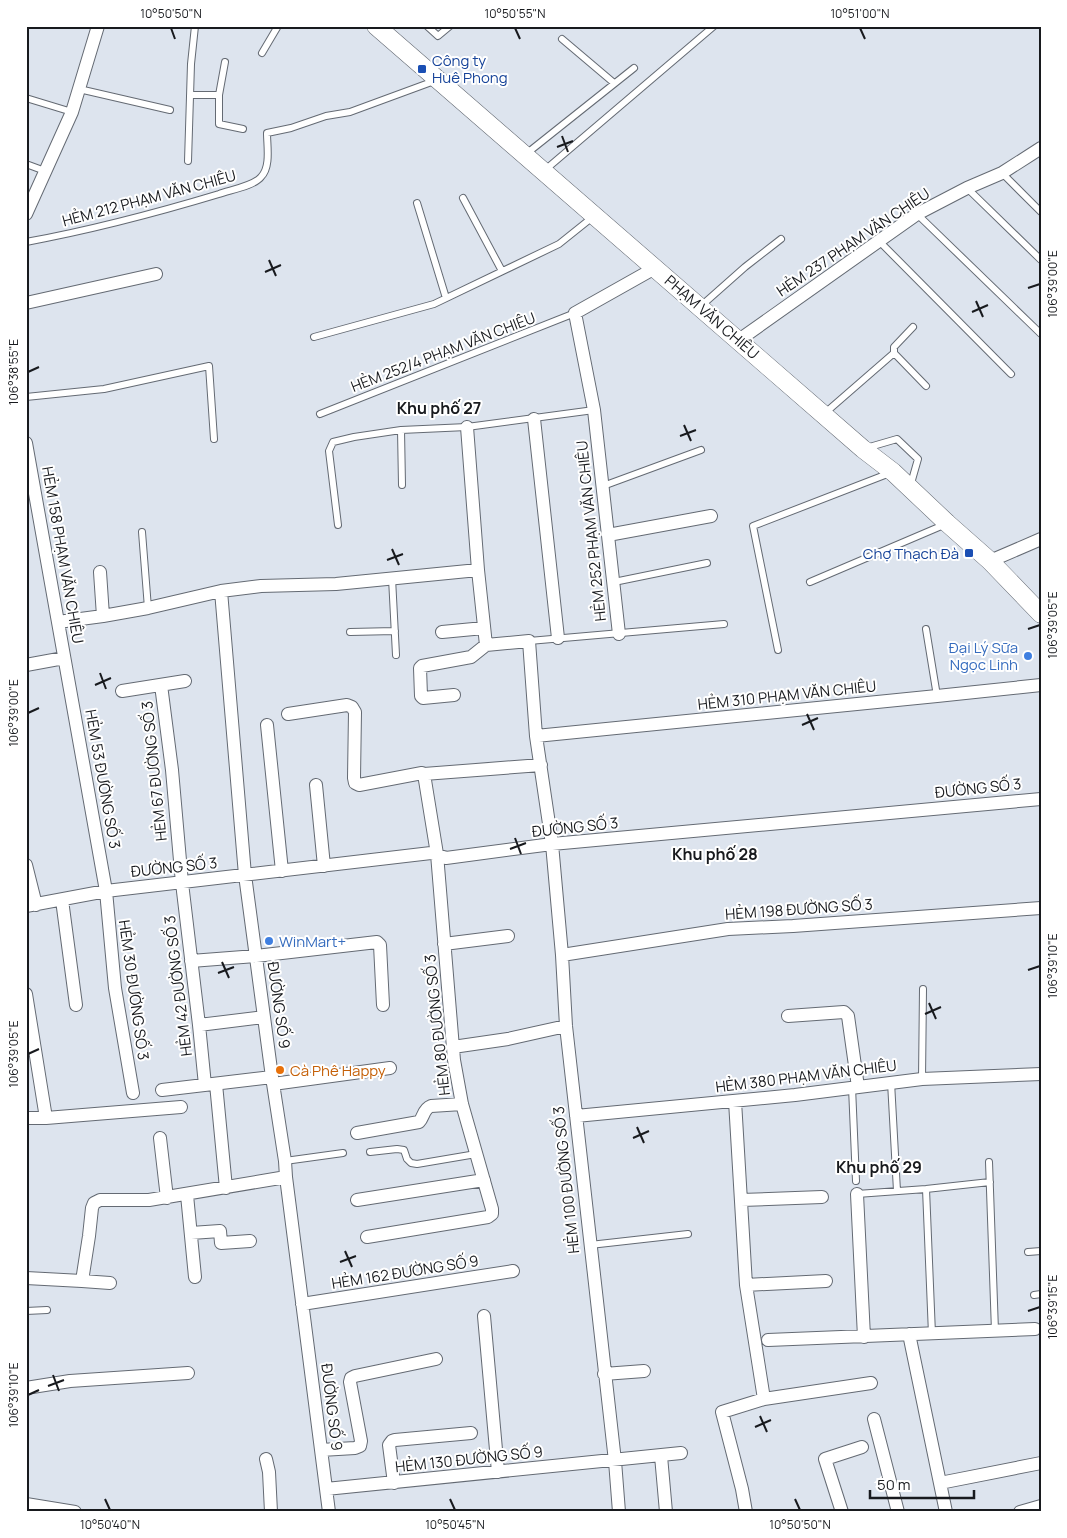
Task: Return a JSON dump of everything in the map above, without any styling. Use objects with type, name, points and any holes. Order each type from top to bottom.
[{"type":"main road","name":"PHẠM VĂN CHIÊU","points":[[376,26],[863,449],[893,472],[990,561],[1041,614]]},
{"type":"street","points":[[26,214],[72,112],[98,26]]},
{"type":"street","name":"HẺM 237 PHẠM VĂN CHIÊU","points":[[739,340],[917,214],[967,188],[1002,173],[1041,148]]},
{"type":"street","points":[[575,313],[655,268]]},
{"type":"street","points":[[26,303],[156,274]]},
{"type":"street","name":"HẺM 252 PHẠM VĂN CHIÊU","points":[[575,313],[594,410],[619,634]]},
{"type":"street","points":[[534,418],[558,638]]},
{"type":"street","points":[[468,427],[478,570],[486,645]]},
{"type":"street","name":"HẺM 158 PHẠM VĂN CHIÊU","points":[[26,443],[31,498],[67,672]]},
{"type":"street","points":[[608,535],[711,516]]},
{"type":"street","points":[[990,561],[1041,539]]},
{"type":"street","points":[[58,622],[148,608],[221,591],[261,586],[336,584],[478,570]]},
{"type":"street","points":[[100,572],[103,616]]},
{"type":"street","name":"ĐƯỜNG SỐ 9","points":[[221,591],[245,875],[285,1161],[329,1512]]},
{"type":"street","points":[[442,632],[484,628]]},
{"type":"street","points":[[454,694],[424,698],[421,696],[420,668],[422,666],[471,657],[486,645],[529,641],[536,736],[552,844]]},
{"type":"street","points":[[26,665],[64,658]]},
{"type":"street","name":"HẺM 53 ĐƯỜNG SỐ 3","points":[[67,672],[106,891]]},
{"type":"street","name":"HẺM 67 ĐƯỜNG SỐ 3","points":[[122,691],[185,681]]},
{"type":"street","name":"HẺM 67 ĐƯỜNG SỐ 3","points":[[161,684],[172,770],[182,883]]},
{"type":"street","name":"HẺM 310 PHẠM VĂN CHIÊU","points":[[536,736],[1041,685]]},
{"type":"street","points":[[288,714],[347,706],[352,707],[355,712],[354,778],[355,783],[359,785],[422,773],[540,765]]},
{"type":"street","points":[[267,726],[282,871]]},
{"type":"street","name":"HẺM 80 ĐƯỜNG SỐ 3","points":[[367,1237],[488,1217],[492,1214],[462,1104],[453,1047],[437,854],[424,774]]},
{"type":"street","points":[[316,785],[324,866]]},
{"type":"street","name":"ĐƯỜNG SỐ 3","points":[[31,906],[106,891],[431,853],[446,858],[552,844],[1041,799]]},
{"type":"street","name":"HẺM 100 ĐƯỜNG SỐ 3","points":[[552,844],[566,1026],[615,1461],[619,1512]]},
{"type":"street","points":[[26,866],[31,906]]},
{"type":"street","name":"HẺM 42 ĐƯỜNG SỐ 3","points":[[182,883],[199,1026],[211,1084],[226,1188]]},
{"type":"street","name":"HẺM 30 ĐƯỜNG SỐ 3","points":[[106,891],[115,988],[133,1094]]},
{"type":"street","points":[[62,900],[76,1005]]},
{"type":"street","name":"HẺM 198 ĐƯỜNG SỐ 3","points":[[562,955],[728,929],[1041,908]]},
{"type":"street","points":[[444,944],[508,936]]},
{"type":"street","points":[[191,961],[256,956],[377,942],[380,945],[383,1005]]},
{"type":"street","points":[[26,994],[46,1118]]},
{"type":"street","points":[[788,1016],[844,1012],[848,1016],[855,1087]]},
{"type":"street","points":[[199,1026],[264,1017]]},
{"type":"street","points":[[453,1047],[508,1039],[566,1026]]},
{"type":"street","points":[[162,1090],[211,1084],[273,1081],[390,1068]]},
{"type":"street","name":"HẺM 380 PHẠM VĂN CHIÊU","points":[[576,1116],[796,1095],[922,1079],[1041,1074]]},
{"type":"street","points":[[735,1101],[746,1285],[764,1399]]},
{"type":"street","points":[[357,1133],[419,1122],[427,1107],[462,1104]]},
{"type":"street","points":[[26,1118],[181,1107]]},
{"type":"street","points":[[160,1138],[167,1198]]},
{"type":"street","points":[[82,1281],[94,1203],[100,1200],[167,1198],[286,1177]]},
{"type":"street","points":[[357,1200],[484,1180]]},
{"type":"street","points":[[857,1188],[864,1336]]},
{"type":"street","points":[[187,1194],[195,1277]]},
{"type":"street","points":[[741,1200],[822,1197]]},
{"type":"street","points":[[191,1233],[220,1231],[221,1243],[250,1241]]},
{"type":"street","name":"HẺM 162 ĐƯỜNG SỐ 9","points":[[302,1304],[513,1272]]},
{"type":"street","points":[[26,1278],[110,1283]]},
{"type":"street","points":[[746,1285],[826,1281]]},
{"type":"street","points":[[484,1316],[498,1472]]},
{"type":"street","points":[[768,1340],[1035,1329]]},
{"type":"street","points":[[908,1334],[946,1512]]},
{"type":"street","points":[[321,1450],[360,1446],[361,1441],[350,1382],[351,1378],[436,1359]]},
{"type":"street","points":[[604,1374],[644,1371]]},
{"type":"street","points":[[26,1388],[70,1381],[188,1373]]},
{"type":"street","points":[[746,1512],[722,1412],[764,1399],[871,1383]]},
{"type":"street","points":[[874,1419],[898,1512]]},
{"type":"street","points":[[394,1483],[389,1445],[395,1440],[471,1434]]},
{"type":"street","points":[[842,1512],[826,1459],[862,1447]]},
{"type":"street","name":"HẺM 130 ĐƯỜNG SỐ 9","points":[[326,1490],[681,1453]]},
{"type":"street","points":[[662,1456],[666,1512]]},
{"type":"street","points":[[266,1460],[269,1472],[271,1512]]},
{"type":"street","points":[[940,1483],[1041,1463]]},
{"type":"street","points":[[26,1504],[69,1511]]},
{"type":"street","points":[[1020,1512],[1041,1506]]},
{"type":"lane","points":[[188,161],[195,26]]},
{"type":"lane","points":[[262,53],[278,26]]},
{"type":"lane","points":[[427,26],[438,36],[450,26]]},
{"type":"lane","points":[[544,171],[714,26]]},
{"type":"lane","points":[[562,39],[614,83]]},
{"type":"lane","points":[[225,62],[219,96],[219,124],[243,129]]},
{"type":"lane","points":[[525,155],[634,68]]},
{"type":"lane","name":"HẺM 212 PHẠM VĂN CHIÊU","points":[[26,242],[81,232],[187,204],[251,184],[262,177],[268,164],[267,133],[291,128],[326,116],[350,112],[438,80]]},
{"type":"lane","points":[[78,90],[170,110]]},
{"type":"lane","points":[[191,95],[219,96]]},
{"type":"lane","points":[[26,98],[72,112]]},
{"type":"lane","points":[[26,164],[45,170]]},
{"type":"lane","points":[[1002,173],[1041,212]]},
{"type":"lane","points":[[967,188],[1041,260]]},
{"type":"lane","points":[[464,198],[502,271]]},
{"type":"lane","points":[[417,203],[446,298]]},
{"type":"lane","points":[[917,214],[1041,334]]},
{"type":"lane","points":[[314,337],[434,304],[559,244],[595,216]]},
{"type":"lane","points":[[700,307],[745,267],[781,239]]},
{"type":"lane","points":[[879,241],[1011,374]]},
{"type":"lane","name":"HẺM 252/4 PHẠM VĂN CHIÊU","points":[[320,414],[575,313]]},
{"type":"lane","points":[[914,327],[894,346],[894,353],[926,386]]},
{"type":"lane","points":[[824,414],[894,353]]},
{"type":"lane","points":[[26,397],[104,389],[209,366],[214,439]]},
{"type":"lane","points":[[338,525],[329,451],[333,442],[401,430],[468,427],[594,410]]},
{"type":"lane","points":[[401,430],[402,485]]},
{"type":"lane","points":[[863,449],[897,438],[918,459],[910,488]]},
{"type":"lane","points":[[603,486],[701,450]]},
{"type":"lane","points":[[778,650],[753,526],[893,472]]},
{"type":"lane","points":[[810,582],[947,523]]},
{"type":"lane","points":[[142,532],[148,608]]},
{"type":"lane","points":[[614,582],[707,563]]},
{"type":"lane","points":[[392,577],[396,655]]},
{"type":"lane","points":[[619,634],[724,624]]},
{"type":"lane","points":[[926,630],[938,696]]},
{"type":"lane","points":[[350,632],[395,631]]},
{"type":"lane","name":"HẺM 252 PHẠM VĂN CHIÊU","points":[[529,641],[619,634]]},
{"type":"lane","points":[[922,1079],[923,989]]},
{"type":"lane","points":[[891,1082],[897,1191]]},
{"type":"lane","points":[[855,1087],[857,1188],[897,1191],[990,1182]]},
{"type":"lane","points":[[370,1152],[404,1150],[407,1159],[411,1163],[417,1164],[476,1154]]},
{"type":"lane","points":[[285,1161],[343,1153]]},
{"type":"lane","points":[[989,1162],[995,1331]]},
{"type":"lane","points":[[926,1189],[932,1334]]},
{"type":"lane","points":[[590,1245],[688,1234]]},
{"type":"lane","points":[[1028,1252],[1041,1251]]},
{"type":"lane","points":[[26,1311],[46,1310]]},
{"type":"place","name":"Công ty Huê Phong","points":[[422,69]]},
{"type":"place","name":"Chợ Thạch Đà","points":[[969,553]]},
{"type":"place","name":"Đại Lý Sữa Ngọc Linh","points":[[1028,656]]},
{"type":"place","name":"WinMart+","points":[[269,941]]},
{"type":"place","name":"Cà Phê Happy","points":[[280,1070]]},
{"type":"district","name":"Khu phố 27","points":[[439,408]]},
{"type":"district","name":"Khu phố 28","points":[[715,854]]},
{"type":"district","name":"Khu phố 29","points":[[879,1167]]}]
